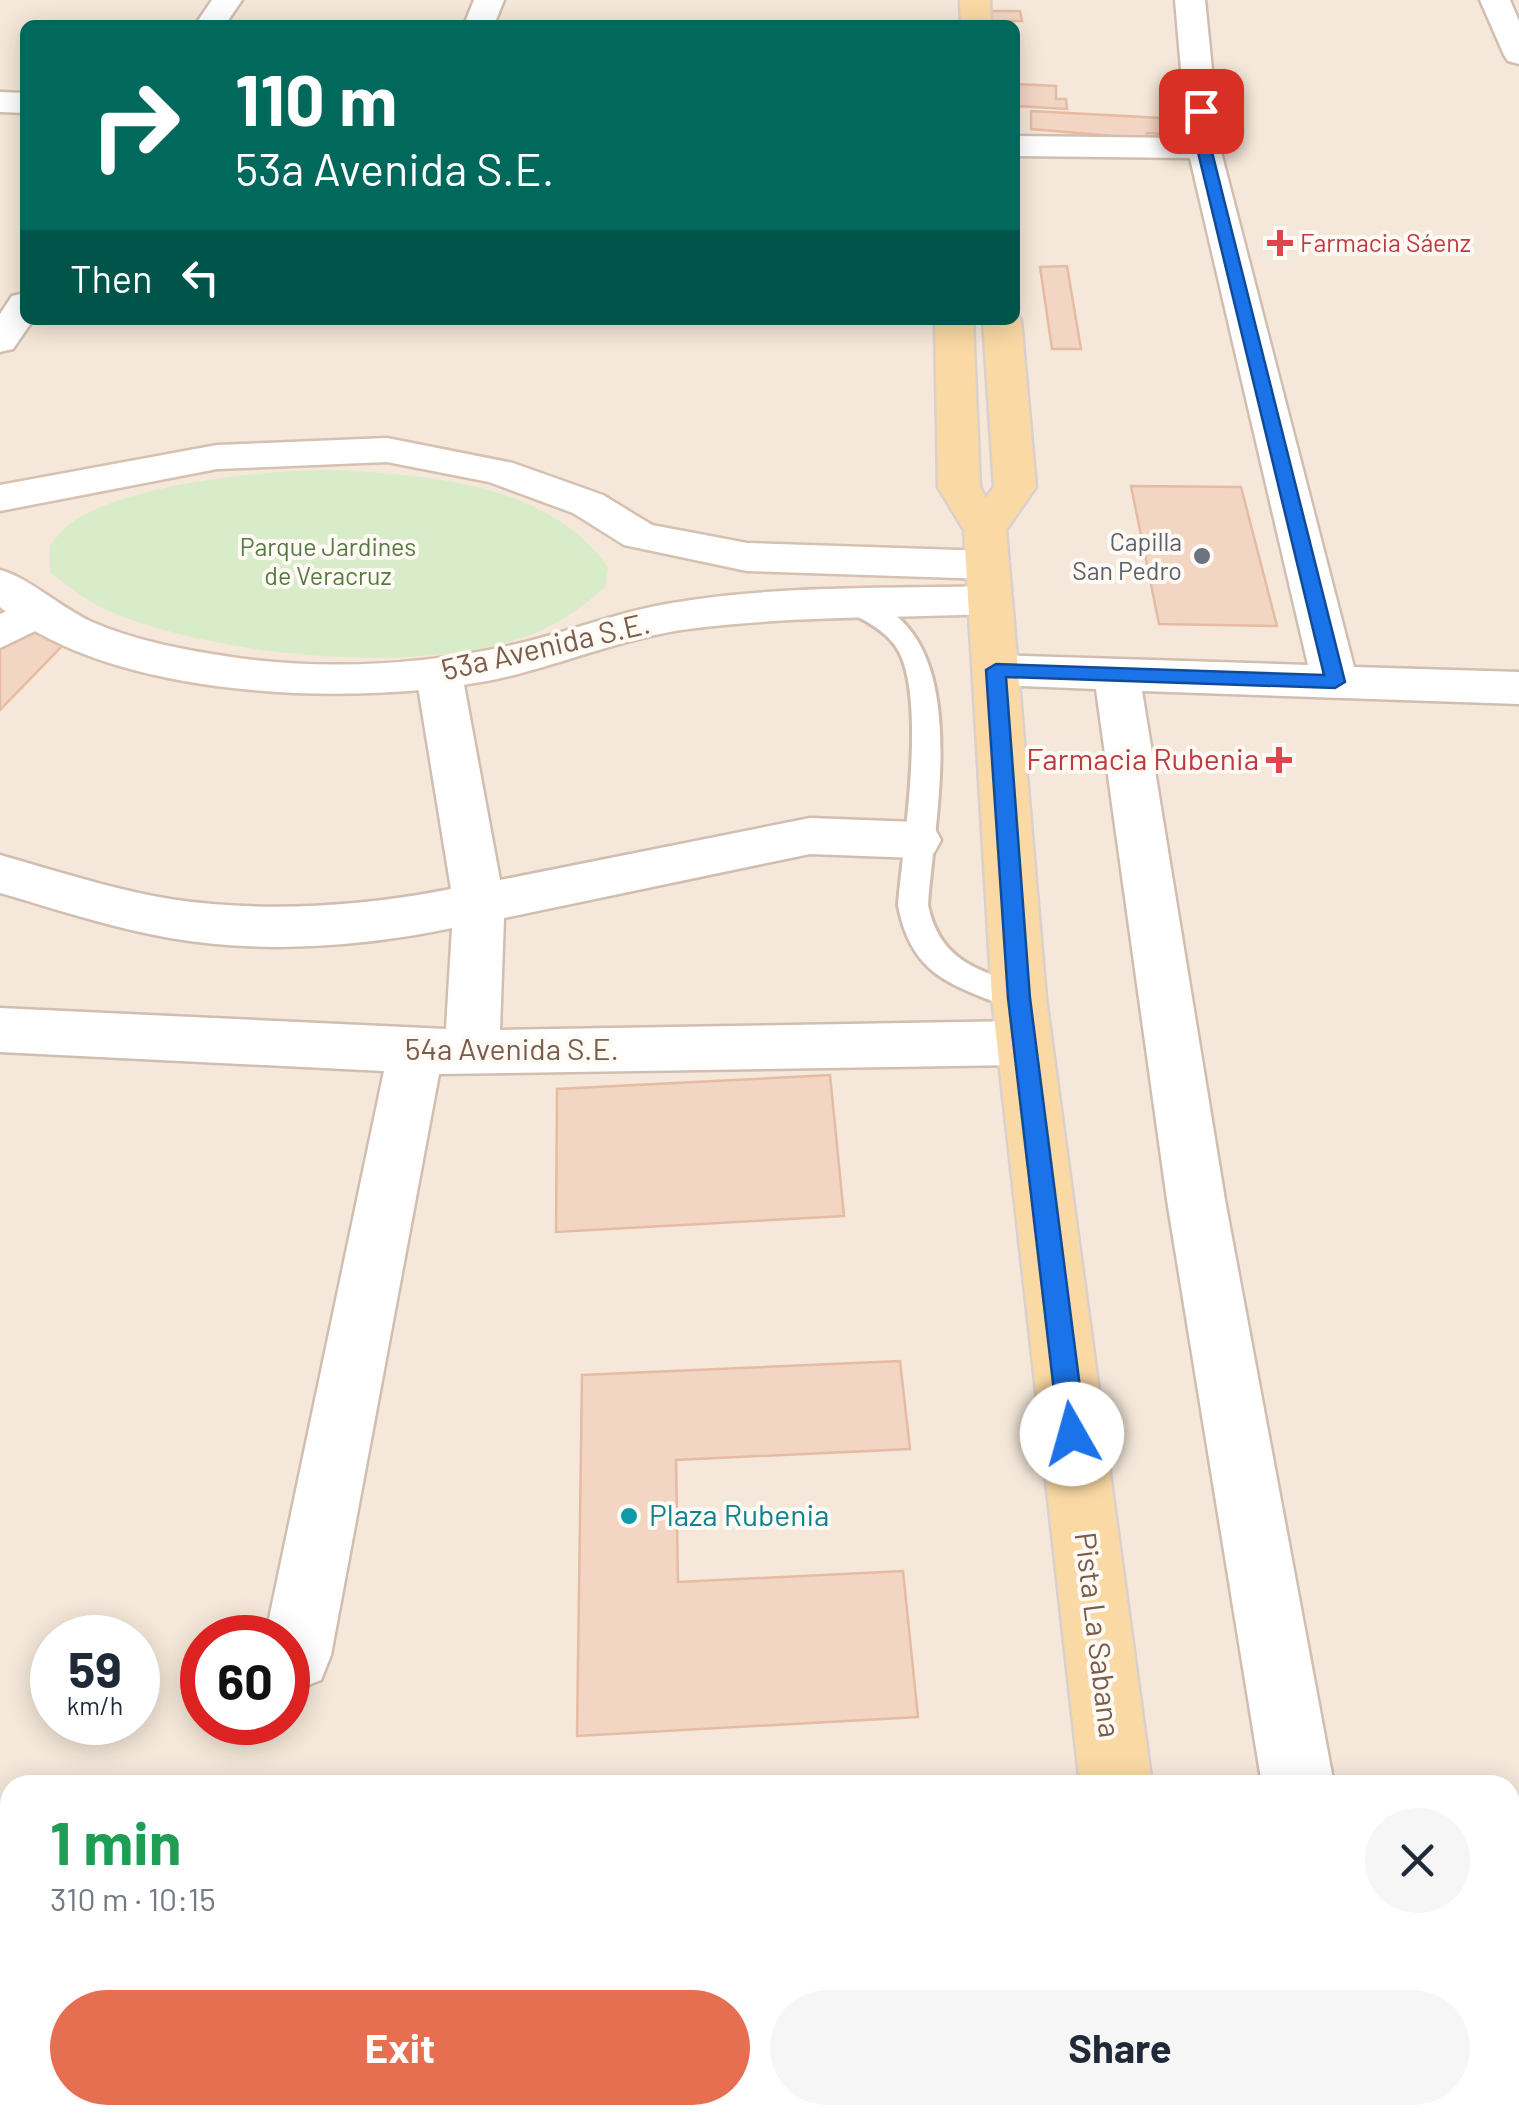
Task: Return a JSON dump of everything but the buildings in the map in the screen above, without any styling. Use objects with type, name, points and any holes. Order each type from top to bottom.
[{"type":"main road","name":"Pista La Sabana","points":[[954,325],[959,487],[988,565],[1021,1020],[1115,1775]]},
{"type":"main road","points":[[988,565],[1015,487],[1002,325]]},
{"type":"street","points":[[1190,0],[1204,148],[1335,682]]},
{"type":"street","points":[[1495,0],[1519,55]]},
{"type":"street","points":[[1020,146],[1204,148]]},
{"type":"street","points":[[0,342],[20,312]]},
{"type":"street","points":[[3,531],[57,486],[217,457],[388,450],[499,472],[553,489],[588,504],[639,536],[747,557],[988,565]]},
{"type":"street","points":[[624,627],[637,578],[639,536]]},
{"type":"street","name":"53a Avenida S.E.","points":[[0,584],[18,623],[227,672],[325,680],[439,674],[546,652],[624,627],[737,610],[859,606],[988,565]]},
{"type":"street","points":[[996,670],[1519,688]]},
{"type":"street","points":[[306,1615],[480,902],[439,674]]},
{"type":"street","points":[[1117,674],[1196,1200],[1296,1775]]},
{"type":"street","points":[[0,874],[142,913],[243,924],[402,919],[810,836],[916,840]]},
{"type":"street","name":"54a Avenida S.E.","points":[[0,1030],[444,1052],[1021,1020]]},
{"type":"lane","points":[[859,606],[894,626],[914,652],[922,678],[924,726],[913,905],[916,934],[946,967],[1021,1020]]},
{"type":"shaded area","points":[[0,0],[1519,0],[1519,1775],[0,1775]]},
{"type":"green space","name":"Parque Jardines de Veracruz","points":[[338,470],[449,481],[521,501],[554,517],[583,539],[608,567],[605,587],[572,613],[535,633],[490,647],[382,658],[265,650],[158,628],[96,605],[50,572],[50,546],[65,528],[96,509],[127,498],[200,481],[275,472]]},
{"type":"place","name":"Farmacia Sáenz","points":[[1280,243]]},
{"type":"place","name":"Capilla San Pedro","points":[[1202,556]]},
{"type":"place","name":"Farmacia Rubenia","points":[[1279,760]]},
{"type":"place","name":"Plaza Rubenia","points":[[629,1516]]},
{"type":"route","points":[[1072,1434],[1019,998],[996,670],[1335,682],[1204,148],[1201,111]]}]
